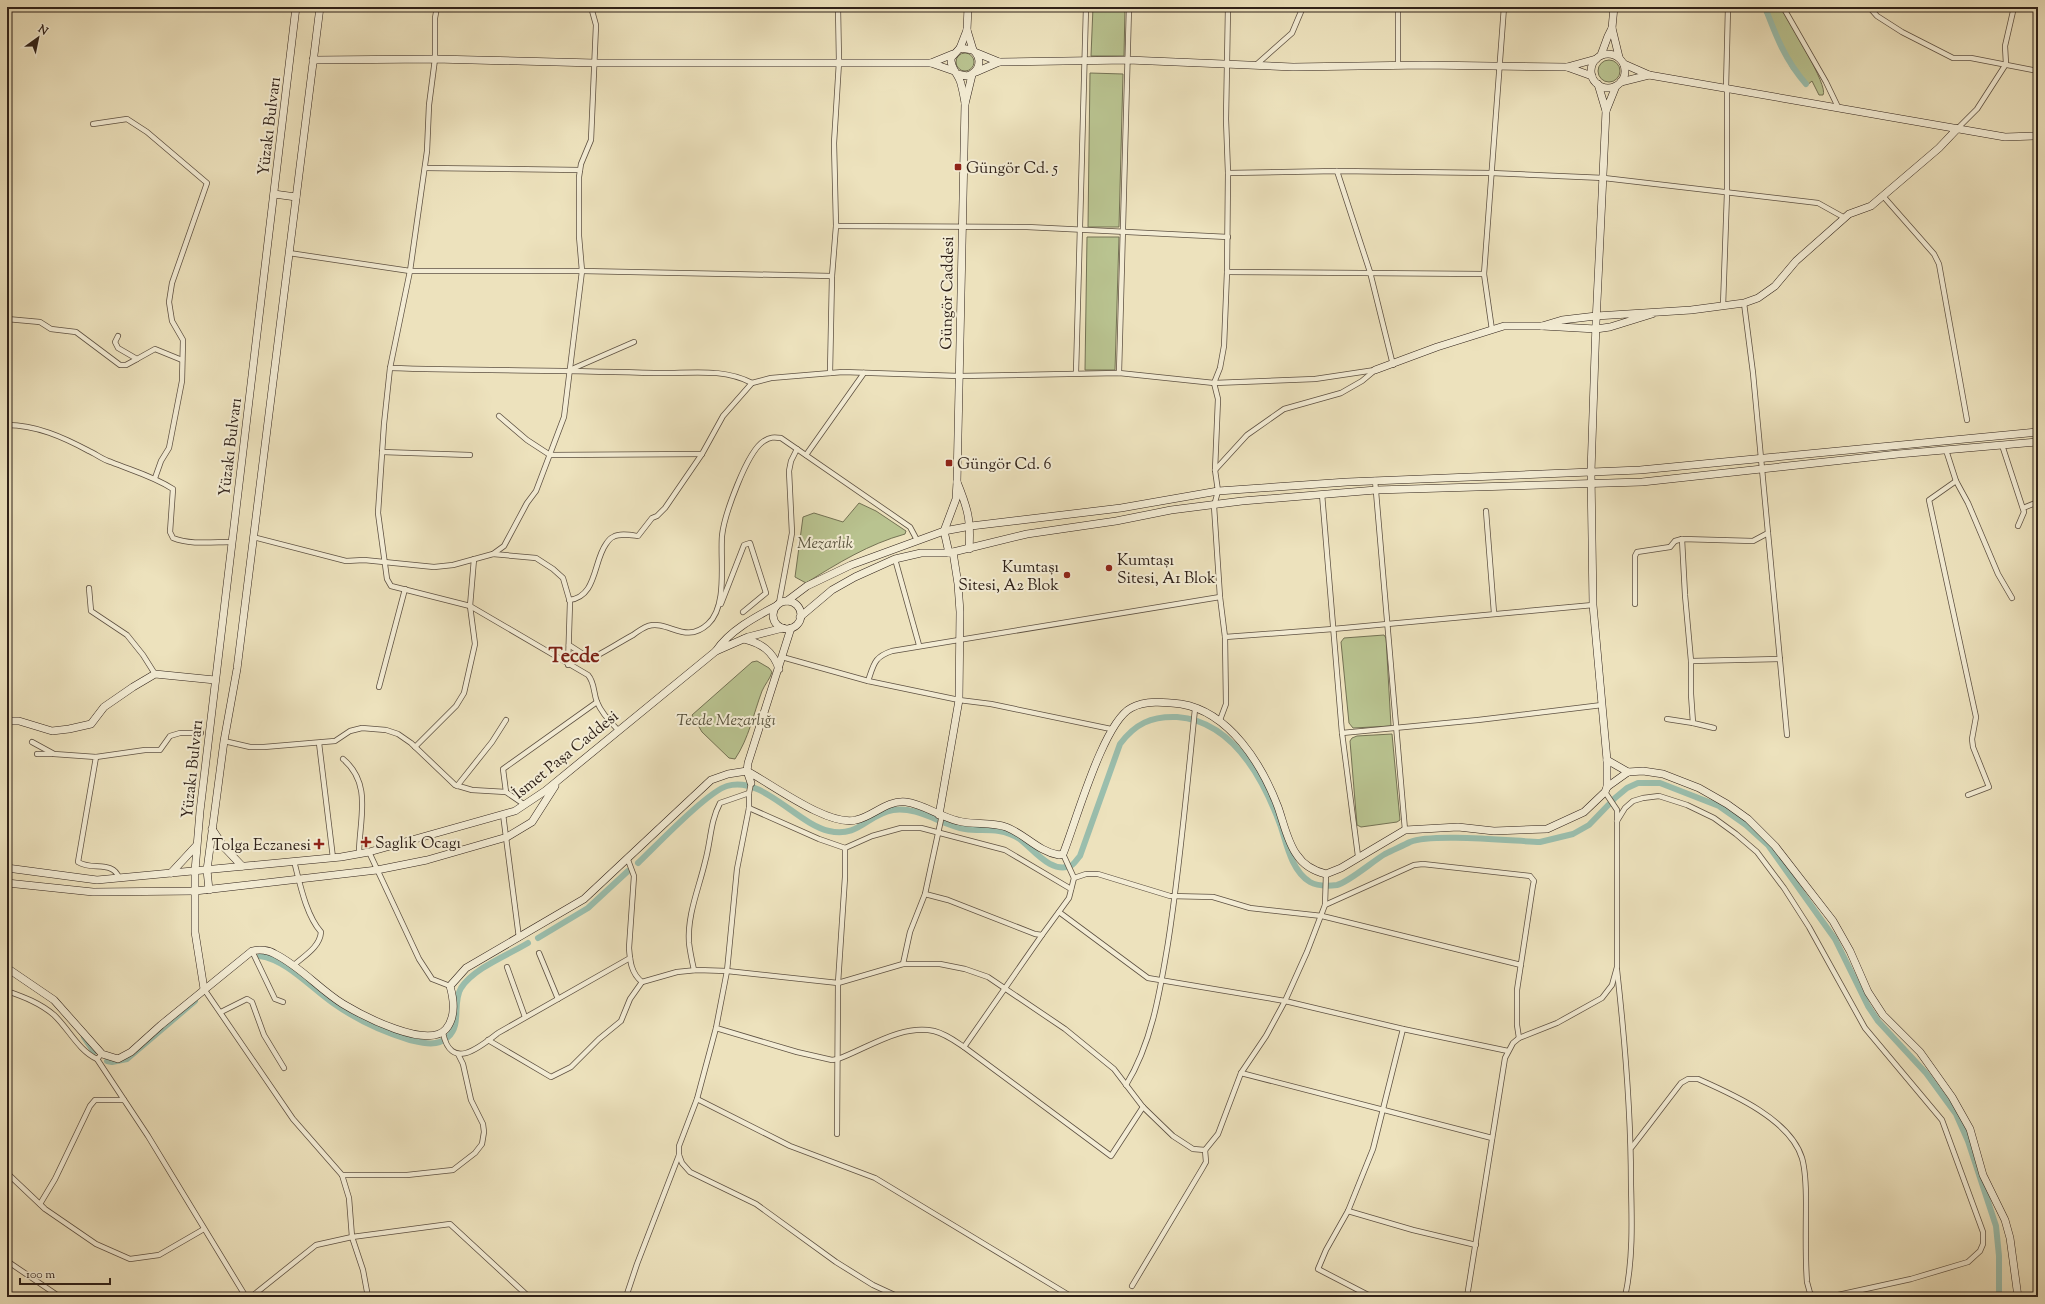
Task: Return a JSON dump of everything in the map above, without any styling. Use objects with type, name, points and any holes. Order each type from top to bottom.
[{"type":"street","name":"Yüzakı Bulvarı","points":[[204,989],[195,932],[194,871],[215,680],[296,7]]},
{"type":"street","name":"Yüzakı Bulvarı","points":[[209,890],[207,870],[212,829],[224,741],[237,669],[320,7]]},
{"type":"street","points":[[436,7],[435,59],[429,105],[425,168],[410,271],[390,368],[382,452],[378,513],[388,583],[392,586],[470,606],[588,675],[593,681],[597,702],[610,723],[618,730]]},
{"type":"street","points":[[493,554],[504,546],[526,503],[536,491],[564,417],[582,271],[579,236],[580,170],[591,140],[596,24],[591,7]]},
{"type":"street","points":[[830,373],[832,276],[836,226],[834,143],[839,62],[838,7]]},
{"type":"street","points":[[931,63],[953,54],[960,48],[967,30],[968,7]]},
{"type":"street","points":[[1076,373],[1086,7]]},
{"type":"street","points":[[1119,373],[1130,7]]},
{"type":"street","points":[[1220,720],[1226,704],[1225,637],[1220,596],[1214,506],[1218,491],[1214,470],[1218,399],[1214,383],[1220,368],[1224,346],[1227,272],[1228,174],[1226,119],[1228,7]]},
{"type":"street","points":[[1256,65],[1292,33],[1303,7]]},
{"type":"street","points":[[1398,7],[1398,66]]},
{"type":"street","points":[[1492,330],[1484,274],[1504,7]]},
{"type":"street","points":[[1606,111],[1618,84],[1625,73],[1624,64],[1619,57],[1612,28],[1614,7]]},
{"type":"street","points":[[1722,306],[1726,193],[1728,7]]},
{"type":"street","points":[[1783,7],[1826,82],[1838,107]]},
{"type":"street","points":[[1869,7],[1878,16],[1902,32],[1954,58],[1971,58],[2038,71]]},
{"type":"street","points":[[1542,326],[1562,320],[1596,316],[1652,314],[1744,303],[1758,298],[1775,286],[1796,261],[1849,214],[1871,206],[1939,148],[1977,109],[2006,64],[2005,46],[2014,7]]},
{"type":"street","points":[[1592,76],[1592,66],[1599,57],[1612,28]]},
{"type":"street","points":[[965,104],[974,73],[980,63],[967,30]]},
{"type":"street","points":[[960,48],[964,48],[999,62]]},
{"type":"street","points":[[953,54],[950,63],[956,73],[965,104]]},
{"type":"street","points":[[313,60],[435,59],[595,63],[931,63],[962,76],[974,73],[999,62],[1128,60],[1292,67],[1568,67],[1609,54],[1619,57]]},
{"type":"street","points":[[1624,64],[1649,75],[1957,129],[2005,137],[2038,136]]},
{"type":"street","points":[[1568,67],[1592,76],[1598,84],[1606,111],[1604,178],[1596,316],[1591,472],[1593,484],[1593,605],[1607,760],[1606,790],[1616,810],[1617,821],[1617,967],[1632,1147],[1632,1227],[1625,1297]]},
{"type":"street","points":[[1598,84],[1606,88],[1649,75]]},
{"type":"street","name":"Güngör Caddesi","points":[[944,531],[956,499],[957,482],[961,228],[965,104]]},
{"type":"street","points":[[93,124],[127,119],[147,132],[207,183],[172,283],[169,302],[172,321],[184,340],[182,381],[169,448],[161,461],[156,478]]},
{"type":"street","points":[[425,168],[580,170]]},
{"type":"street","points":[[1228,174],[1337,171],[1491,173],[1604,178],[1818,203],[1845,218]]},
{"type":"street","points":[[1337,171],[1370,272],[1393,365]]},
{"type":"street","points":[[274,194],[296,197]]},
{"type":"street","points":[[1883,196],[1934,254],[1939,264],[1967,420]]},
{"type":"street","points":[[836,226],[1080,229],[1228,237]]},
{"type":"street","points":[[289,253],[410,271],[582,271],[832,276]]},
{"type":"street","points":[[1227,272],[1484,274]]},
{"type":"street","points":[[1744,303],[1753,373],[1787,735]]},
{"type":"street","points":[[569,600],[578,599],[590,588],[601,551],[611,537],[620,535],[638,536],[652,518],[657,516],[665,508],[702,454],[723,416],[752,383],[771,378],[830,373],[959,376],[1119,373],[1214,383],[1315,379],[1375,370],[1393,365],[1437,347],[1504,326],[1542,326],[1596,329],[1610,327],[1652,314]]},
{"type":"street","points":[[7,319],[40,322],[51,328],[76,332],[120,365],[126,365],[155,348],[182,360]]},
{"type":"street","points":[[118,336],[115,342],[118,348],[137,359]]},
{"type":"street","points":[[569,370],[634,342]]},
{"type":"street","points":[[390,368],[725,373],[738,376],[752,383]]},
{"type":"street","points":[[1214,470],[1247,435],[1284,409],[1341,393],[1362,381],[1375,370]]},
{"type":"street","points":[[806,456],[864,373]]},
{"type":"street","points":[[499,416],[527,440],[550,455],[702,454]]},
{"type":"street","points":[[7,425],[17,425],[48,432],[76,444],[110,462],[156,478],[173,489],[170,532],[173,538],[178,541],[232,542]]},
{"type":"street","points":[[716,651],[721,642],[734,633],[819,580],[851,565],[917,540],[944,531],[971,526],[1121,508],[1218,491],[1375,480],[1640,470],[2038,432]]},
{"type":"street","points":[[719,608],[722,535],[736,486],[750,456],[763,441],[772,437],[781,438],[910,527],[917,540]]},
{"type":"street","points":[[716,651],[744,639],[796,625],[800,617],[837,587],[895,559],[921,553],[951,553],[1027,534],[1116,521],[1171,510],[1214,506],[1242,501],[1376,490],[1642,482],[1739,470],[1762,470],[1946,450],[2038,442]]},
{"type":"street","points":[[2002,445],[2024,512],[2018,526]]},
{"type":"street","points":[[787,628],[779,626],[773,615],[778,605],[792,533],[789,471],[791,461],[797,449]]},
{"type":"street","points":[[1946,450],[1956,481],[1968,503],[1998,574],[2012,598]]},
{"type":"street","points":[[382,452],[470,455]]},
{"type":"street","points":[[1375,480],[1405,830]]},
{"type":"street","points":[[1956,481],[1929,500],[1976,717],[1972,739],[1973,746],[1989,787],[1968,795]]},
{"type":"street","points":[[957,482],[966,506],[971,526],[969,549]]},
{"type":"street","points":[[1322,494],[1342,733],[1358,856]]},
{"type":"street","points":[[2023,508],[2038,502]]},
{"type":"street","points":[[1486,511],[1494,613]]},
{"type":"street","points":[[903,964],[910,932],[925,894],[940,824],[958,700],[960,639],[958,584],[944,531]]},
{"type":"street","points":[[1635,604],[1635,556],[1637,552],[1670,547],[1675,541],[1682,539],[1753,541],[1768,533]]},
{"type":"street","points":[[253,536],[346,561],[364,560],[434,568],[493,554],[536,558],[553,569],[563,578],[569,600],[568,664]]},
{"type":"street","points":[[1682,539],[1691,661],[1693,723]]},
{"type":"street","points":[[569,645],[586,656],[596,656],[649,626],[662,626],[676,632],[693,632],[709,624],[719,608],[744,545],[750,543],[766,593],[743,612]]},
{"type":"street","points":[[415,747],[456,706],[464,693],[475,644],[470,606],[474,559]]},
{"type":"street","points":[[895,559],[919,645]]},
{"type":"street","points":[[89,588],[92,611],[127,635],[143,655],[155,674]]},
{"type":"street","points":[[379,687],[405,589]]},
{"type":"street","points":[[868,681],[874,663],[880,655],[919,645],[1220,596]]},
{"type":"street","points":[[787,601],[799,608],[800,617]]},
{"type":"street","points":[[1225,637],[1333,629],[1593,605]]},
{"type":"street","points":[[787,628],[779,669],[748,763],[747,772],[750,788],[749,808],[737,869],[727,971],[716,1028],[697,1100],[679,1146],[679,1155],[682,1163],[690,1172],[756,1204],[836,1262],[872,1285],[899,1297]]},
{"type":"street","points":[[744,639],[754,641],[769,651],[775,659],[779,669]]},
{"type":"street","name":"İsmet Paşa Caddesi","points":[[7,868],[97,880],[333,858],[369,852],[515,811],[558,780],[716,651]]},
{"type":"street","points":[[782,657],[868,681],[958,700],[991,704],[1111,729]]},
{"type":"street","points":[[1691,661],[1780,659]]},
{"type":"street","points":[[7,721],[19,721],[52,731],[91,724],[104,707],[155,674],[215,680]]},
{"type":"street","points":[[506,792],[503,769],[597,702]]},
{"type":"street","points":[[964,1047],[1069,898],[1074,878],[1063,854],[1092,774],[1111,729],[1114,723],[1131,707],[1146,703],[1162,702],[1186,705],[1220,720],[1250,754],[1265,775],[1295,853],[1306,865],[1326,876]]},
{"type":"street","points":[[1342,733],[1602,705]]},
{"type":"street","points":[[1126,1085],[1139,1061],[1162,981],[1176,896],[1195,709]]},
{"type":"street","points":[[1667,719],[1714,728]]},
{"type":"street","points":[[457,786],[492,742],[506,720]]},
{"type":"street","points":[[224,741],[250,747],[320,743],[335,741],[350,731],[362,728],[386,730],[398,734],[415,747],[433,762],[449,781],[457,786],[472,790],[506,792],[525,805]]},
{"type":"street","points":[[37,754],[96,757],[145,750],[160,750],[170,736],[180,733],[201,733]]},
{"type":"street","points":[[32,742],[54,754]]},
{"type":"street","points":[[320,743],[333,858]]},
{"type":"street","points":[[96,757],[78,862],[90,867],[112,868],[117,872],[119,878]]},
{"type":"street","points":[[343,759],[354,768],[363,796],[359,854]]},
{"type":"street","points":[[1607,760],[1628,772]]},
{"type":"street","points":[[1326,876],[1405,830],[1452,828],[1494,831],[1547,829],[1584,812],[1606,790],[1628,772],[1643,770],[1663,774],[1699,788],[1727,804],[1748,819],[1775,846],[1833,921],[1850,950],[1868,992],[1883,1015],[1920,1052],[1952,1097],[1970,1129],[1984,1175],[2005,1220],[2010,1238],[2018,1297]]},
{"type":"street","points":[[450,986],[466,968],[584,899],[628,860],[711,780],[728,774],[747,772],[821,814],[845,822],[857,820],[886,804],[906,802],[958,821],[1006,827],[1015,831],[1033,845],[1052,854],[1063,854]]},
{"type":"street","points":[[7,883],[93,892],[195,892],[377,870],[427,860],[507,837],[532,822],[558,780]]},
{"type":"street","points":[[694,970],[689,942],[691,919],[694,899],[706,862],[714,814],[720,803],[750,788]]},
{"type":"street","points":[[1617,821],[1625,808],[1633,801],[1659,796],[1700,812],[1736,834],[1757,852],[1784,888],[1809,927],[1865,1028],[1942,1120],[1983,1232],[1983,1244],[1980,1251],[1968,1262],[1911,1279],[1829,1297]]},
{"type":"street","points":[[749,808],[819,840],[845,848],[872,836],[901,828],[921,828],[1005,850],[1071,888]]},
{"type":"street","points":[[503,814],[519,938]]},
{"type":"street","points":[[212,829],[224,847],[242,866]]},
{"type":"street","points":[[171,873],[197,846]]},
{"type":"street","points":[[837,1134],[838,984],[845,877],[845,848]]},
{"type":"street","points":[[369,852],[419,959],[432,979],[450,986]]},
{"type":"street","points":[[628,860],[634,876],[629,948],[630,958],[635,976],[642,982]]},
{"type":"street","points":[[294,861],[309,914],[313,923],[321,932],[320,939],[312,950],[294,965]]},
{"type":"street","points":[[1325,905],[1414,865],[1423,864],[1527,875],[1533,878],[1534,884],[1517,990],[1517,1025],[1519,1038]]},
{"type":"street","points":[[1074,878],[1086,874],[1098,874],[1176,896],[1213,897],[1250,908],[1322,916],[1521,965]]},
{"type":"street","points":[[1132,1286],[1206,1162],[1205,1150],[1218,1134],[1241,1073],[1266,1036],[1285,1001],[1322,916],[1325,905],[1326,876]]},
{"type":"street","points":[[925,894],[948,900],[1035,934],[1042,935]]},
{"type":"street","points":[[1059,912],[1148,978],[1285,1001],[1403,1029],[1508,1051]]},
{"type":"street","points":[[7,991],[39,1004],[54,1015],[88,1055],[118,1059],[131,1052],[204,989],[257,949],[274,953],[294,965],[343,1004],[374,1020],[415,1035],[430,1037],[443,1035],[451,1024],[454,1000],[450,986]]},
{"type":"street","points":[[252,952],[276,999],[283,1002]]},
{"type":"street","points":[[539,953],[558,999]]},
{"type":"street","points":[[458,1054],[479,1048],[498,1033],[630,958]]},
{"type":"street","points":[[488,1040],[551,1077],[571,1067],[621,1021],[630,999],[642,982],[677,972],[694,970],[727,971],[838,984],[903,964],[940,964],[965,969],[988,977],[1066,1028],[1114,1069],[1144,1107],[1173,1136],[1193,1149],[1205,1150]]},
{"type":"street","points":[[507,967],[526,1017]]},
{"type":"street","points":[[1467,1297],[1492,1138],[1508,1051],[1519,1038],[1557,1023],[1602,998],[1612,985],[1617,967]]},
{"type":"street","points":[[7,968],[54,1000],[99,1056],[124,1100],[246,1297]]},
{"type":"street","points":[[204,989],[293,1119],[342,1175],[349,1198],[352,1237],[363,1270],[366,1296]]},
{"type":"street","points":[[221,1012],[247,999],[252,1002],[264,1035],[284,1068]]},
{"type":"street","points":[[716,1028],[797,1052],[832,1060],[838,1059],[904,1032],[920,1029],[936,1032],[949,1037],[964,1047],[1111,1156],[1144,1107]]},
{"type":"street","points":[[1372,1297],[1318,1269],[1326,1250],[1348,1211],[1373,1148],[1403,1029]]},
{"type":"street","points":[[342,1175],[407,1175],[453,1170],[475,1153],[482,1144],[484,1128],[471,1100],[463,1064],[458,1054],[448,1048],[443,1035]]},
{"type":"street","points":[[1241,1073],[1492,1138]]},
{"type":"street","points":[[1632,1147],[1681,1083],[1688,1079],[1698,1079],[1750,1103],[1772,1120],[1789,1136],[1802,1157],[1806,1180],[1807,1282],[1810,1293],[1815,1297]]},
{"type":"street","points":[[40,1204],[55,1179],[90,1106],[95,1100],[124,1100]]},
{"type":"street","points":[[697,1100],[790,1146],[875,1178],[1072,1297]]},
{"type":"street","points":[[626,1297],[637,1264],[679,1155]]},
{"type":"street","points":[[7,1173],[40,1204],[96,1244],[130,1259],[159,1255],[204,1229]]},
{"type":"street","points":[[1348,1211],[1413,1230],[1476,1245]]},
{"type":"street","points":[[251,1297],[316,1245],[352,1237],[450,1224],[529,1297]]},
{"type":"street","points":[[7,1261],[60,1297]]},
{"type":"green space","points":[[1093,7],[1125,7],[1124,56],[1091,56]]},
{"type":"green space","points":[[1757,7],[1781,7],[1820,79],[1823,95],[1819,95],[1812,81],[1806,86],[1791,68],[1763,9],[1759,10]]},
{"type":"green space","points":[[965,53],[971,56],[974,62],[971,68],[965,71],[959,68],[956,62],[959,56]]},
{"type":"green space","points":[[1609,60],[1617,63],[1620,71],[1617,79],[1609,82],[1601,79],[1598,71],[1601,63]]},
{"type":"green space","points":[[1090,73],[1123,74],[1119,227],[1088,227]]},
{"type":"green space","points":[[1087,237],[1119,237],[1115,370],[1085,370]]},
{"type":"green space","name":"Mezarlık","points":[[859,503],[876,511],[906,531],[905,534],[866,549],[842,561],[806,583],[795,577],[803,517],[814,513],[843,522]]},
{"type":"green space","points":[[1384,635],[1386,638],[1391,726],[1353,728],[1349,723],[1341,642],[1344,638]]},
{"type":"green space","name":"Tecde Mezarlığı","points":[[757,661],[769,668],[772,672],[762,691],[740,751],[735,759],[729,758],[702,732],[692,715],[752,662]]},
{"type":"green space","points":[[1392,734],[1400,820],[1397,822],[1361,827],[1357,825],[1350,741],[1352,738],[1357,736]]},
{"type":"waterway","points":[[1765,7],[1777,38],[1787,57],[1806,84]]},
{"type":"waterway","points":[[638,863],[707,798],[718,790],[727,786],[740,784],[753,787],[817,827],[829,831],[848,831],[863,825],[884,812],[893,810],[911,811],[965,829],[1002,831],[1021,840],[1044,860],[1058,867],[1065,867],[1072,865],[1080,856],[1120,744],[1138,726],[1151,720],[1168,717],[1177,717],[1197,721],[1215,729],[1230,741],[1244,756],[1266,791],[1281,827],[1294,865],[1310,882],[1327,886],[1342,883],[1385,854],[1410,842],[1421,839],[1453,838],[1540,842],[1573,834],[1589,825],[1615,798],[1627,788],[1638,783],[1660,783],[1719,806],[1746,825],[1768,845],[1835,939],[1868,1006],[1878,1021],[1926,1073],[1956,1114],[1968,1141],[1996,1226],[1999,1256],[1999,1297]]},
{"type":"waterway","points":[[538,938],[588,908],[628,871]]},
{"type":"waterway","points":[[260,956],[280,963],[298,975],[333,1003],[361,1020],[400,1037],[425,1043],[435,1043],[444,1040],[452,1032],[456,1020],[458,994],[467,981],[474,974],[492,962],[528,943]]},
{"type":"waterway","points":[[107,1061],[112,1062],[127,1059],[195,1001]]},
{"type":"waterway","points":[[84,1037],[94,1052]]},
{"type":"place","name":"Güngör Cd. 5","points":[[958,167]]},
{"type":"place","name":"Güngör Cd. 6","points":[[949,463]]},
{"type":"place","name":"Kumtaşı Sitesi, A1 Blok","points":[[1109,568]]},
{"type":"place","name":"Kumtaşı Sitesi, A2 Blok","points":[[1067,575]]},
{"type":"place","name":"Saglık Ocagı","points":[[366,842]]},
{"type":"place","name":"Tolga Eczanesi","points":[[319,844]]},
{"type":"district","name":"Tecde","points":[[574,655]]}]
